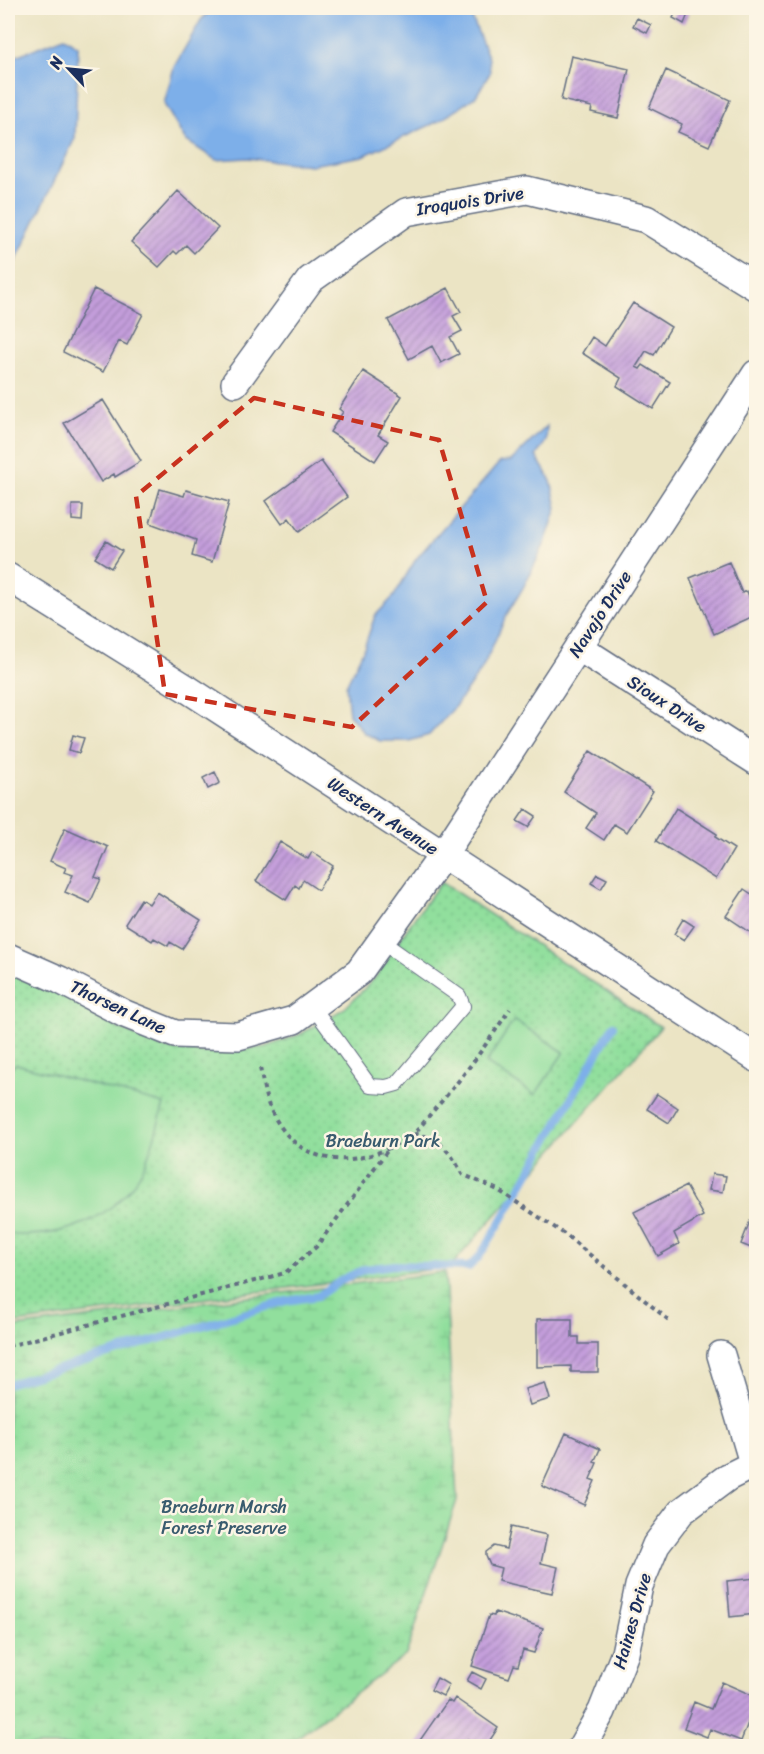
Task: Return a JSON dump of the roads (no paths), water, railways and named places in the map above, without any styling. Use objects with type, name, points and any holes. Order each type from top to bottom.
[{"type":"street","name":"Iroquois Drive","points":[[235,383],[309,280],[406,212],[527,190],[646,219],[756,287]]},
{"type":"street","name":"Navajo Drive","points":[[443,855],[756,374]]},
{"type":"street","name":"Western Avenue","points":[[8,577],[189,690],[756,1058]]},
{"type":"street","name":"Sioux Drive","points":[[578,647],[756,761]]},
{"type":"street","name":"Thorsen Lane","points":[[8,957],[60,980],[125,1014],[175,1034],[238,1036],[294,1020],[359,972],[443,855]]},
{"type":"street","points":[[721,1355],[755,1463]]},
{"type":"street","name":"Haines Drive","points":[[582,1746],[602,1711],[625,1653],[639,1586],[656,1545],[681,1512],[728,1477],[755,1463]]},
{"type":"lane","points":[[313,1006],[370,1086],[386,1087],[397,1084],[462,1006],[459,996],[381,941]]},
{"type":"water","points":[[213,8],[468,8],[489,59],[490,73],[476,96],[441,120],[363,156],[311,165],[247,158],[216,160],[185,140],[164,104],[174,67],[201,20]]},
{"type":"water","points":[[64,37],[78,46],[75,138],[8,277],[8,59]]},
{"type":"water","points":[[547,426],[546,441],[536,456],[551,481],[557,508],[545,543],[523,588],[507,614],[482,669],[453,709],[429,735],[409,741],[380,741],[364,733],[349,714],[346,686],[364,648],[375,616],[394,596],[416,559],[500,462],[511,461]]},
{"type":"waterway","points":[[8,1384],[286,1301],[318,1296],[343,1279],[365,1269],[394,1265],[469,1267],[479,1257],[500,1223],[613,1026]]},
{"type":"park label","name":"Braeburn Park","points":[[383,1141]]},
{"type":"park label","name":"Braeburn Marsh Forest Preserve","points":[[224,1517]]}]
